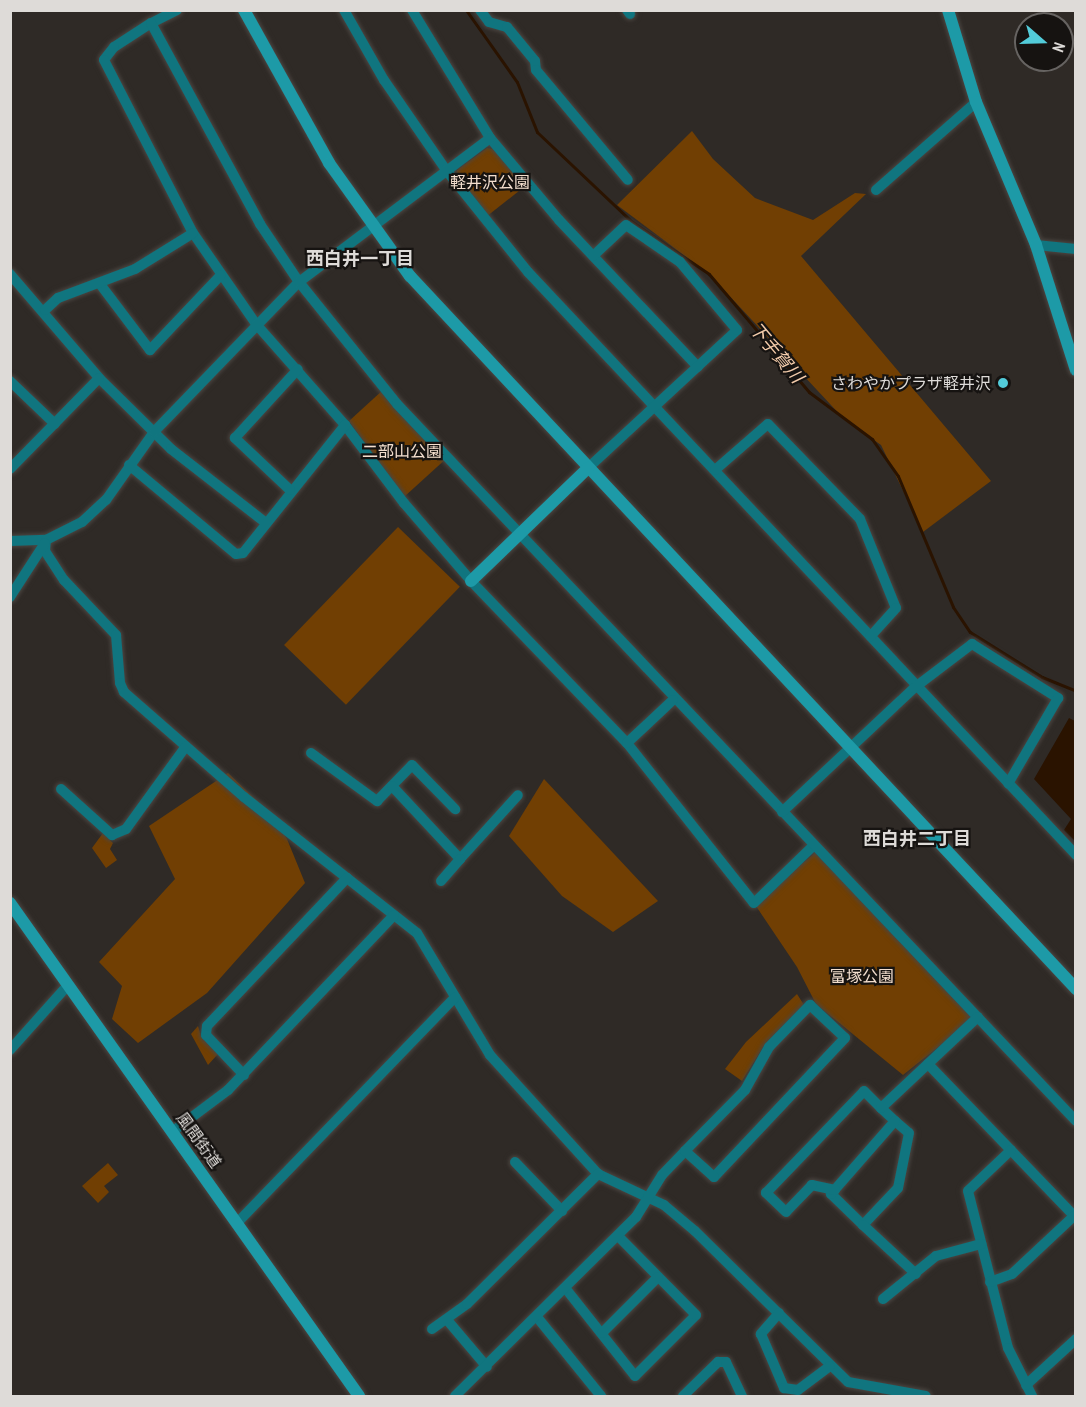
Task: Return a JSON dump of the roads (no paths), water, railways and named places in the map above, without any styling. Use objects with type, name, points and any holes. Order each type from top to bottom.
[{"type":"street","points":[[244,10],[329,164],[373,225],[452,324],[1076,989]]},
{"type":"street","points":[[344,10],[384,80],[446,170],[528,272],[871,636],[914,688],[1076,855]]},
{"type":"street","points":[[412,10],[490,138],[593,256],[698,368]]},
{"type":"street","points":[[480,10],[489,22],[507,27],[535,61],[536,70],[628,180]]},
{"type":"street","points":[[948,10],[976,102],[1036,245],[1076,370]]},
{"type":"street","points":[[175,11],[151,23],[114,47],[104,60],[193,233],[256,324],[345,425],[404,503],[471,581],[627,743],[754,903],[814,845]]},
{"type":"street","points":[[151,23],[260,224],[300,282],[397,404],[523,532],[673,700],[1076,1121]]},
{"type":"street","points":[[876,190],[976,102]]},
{"type":"street","points":[[10,541],[46,540],[77,525],[101,506],[153,432],[256,324],[300,282],[490,138]]},
{"type":"street","points":[[471,581],[588,468],[737,330],[680,262],[626,225],[593,256]]},
{"type":"street","points":[[45,310],[58,298],[135,269],[193,233]]},
{"type":"street","points":[[1036,245],[1076,249]]},
{"type":"street","points":[[11,274],[45,310],[99,378],[153,432],[266,523]]},
{"type":"street","points":[[100,284],[150,350],[221,275]]},
{"type":"street","points":[[290,490],[235,438],[298,369]]},
{"type":"street","points":[[10,469],[99,378]]},
{"type":"street","points":[[10,381],[54,424]]},
{"type":"street","points":[[715,470],[768,424],[860,519],[896,608],[871,636]]},
{"type":"street","points":[[129,465],[236,554],[243,554],[290,490],[345,425]]},
{"type":"street","points":[[10,597],[46,540]]},
{"type":"street","points":[[46,540],[45,551],[64,580],[116,635],[120,683],[124,692],[186,746],[394,915],[427,945],[455,997],[501,1070],[598,1174],[649,1197],[695,1231],[848,1382],[926,1396]]},
{"type":"street","points":[[782,812],[914,688],[972,644],[1058,698],[1008,784]]},
{"type":"street","points":[[627,743],[673,700]]},
{"type":"street","points":[[61,789],[112,835],[126,829],[186,746]]},
{"type":"street","points":[[311,753],[377,801],[412,765],[455,808]]},
{"type":"street","points":[[392,786],[460,859]]},
{"type":"street","points":[[441,880],[518,795]]},
{"type":"street","points":[[244,1075],[206,1035],[207,1026],[347,878]]},
{"type":"street","name":"風間街道","points":[[10,903],[359,1396]]},
{"type":"street","points":[[172,1132],[244,1075],[394,915]]},
{"type":"street","points":[[10,1050],[68,985]]},
{"type":"street","points":[[237,1223],[455,997]]},
{"type":"street","points":[[455,1396],[618,1236],[685,1151],[745,1090],[768,1047],[810,1005],[845,1038],[714,1177],[685,1151]]},
{"type":"street","points":[[881,1108],[978,1017]]},
{"type":"street","points":[[928,1064],[1075,1217],[1011,1274],[990,1282]]},
{"type":"street","points":[[835,1190],[812,1185],[786,1212],[766,1193],[864,1091],[909,1133],[898,1188],[863,1225]]},
{"type":"street","points":[[895,1121],[831,1194],[916,1274]]},
{"type":"street","points":[[1011,1150],[968,1191],[1008,1348],[1032,1396]]},
{"type":"street","points":[[515,1162],[562,1211]]},
{"type":"street","points":[[432,1329],[448,1320],[598,1174]]},
{"type":"street","points":[[566,1289],[635,1376],[696,1315],[618,1236]]},
{"type":"street","points":[[883,1299],[936,1256],[981,1244]]},
{"type":"street","points":[[602,1333],[658,1277]]},
{"type":"street","points":[[779,1313],[761,1334],[784,1388],[798,1390],[830,1366]]},
{"type":"street","points":[[537,1317],[601,1396]]},
{"type":"street","points":[[448,1320],[487,1367]]},
{"type":"street","points":[[1026,1385],[1076,1339]]},
{"type":"street","points":[[683,1396],[718,1362],[726,1362],[742,1396]]},
{"type":"waterway","name":"下手賀川","points":[[466,10],[517,82],[537,132],[631,221],[709,274],[809,392],[872,439],[898,476],[953,607],[970,632],[1042,677],[1076,691]]},
{"type":"place","name":"さわやかプラザ軽井沢","points":[[1003,383]]},
{"type":"district","name":"西白井一丁目","points":[[360,259]]},
{"type":"district","name":"西白井二丁目","points":[[917,839]]},
{"type":"park label","name":"軽井沢公園","points":[[490,182]]},
{"type":"park label","name":"二部山公園","points":[[402,451]]},
{"type":"park label","name":"富塚公園","points":[[862,976]]}]
